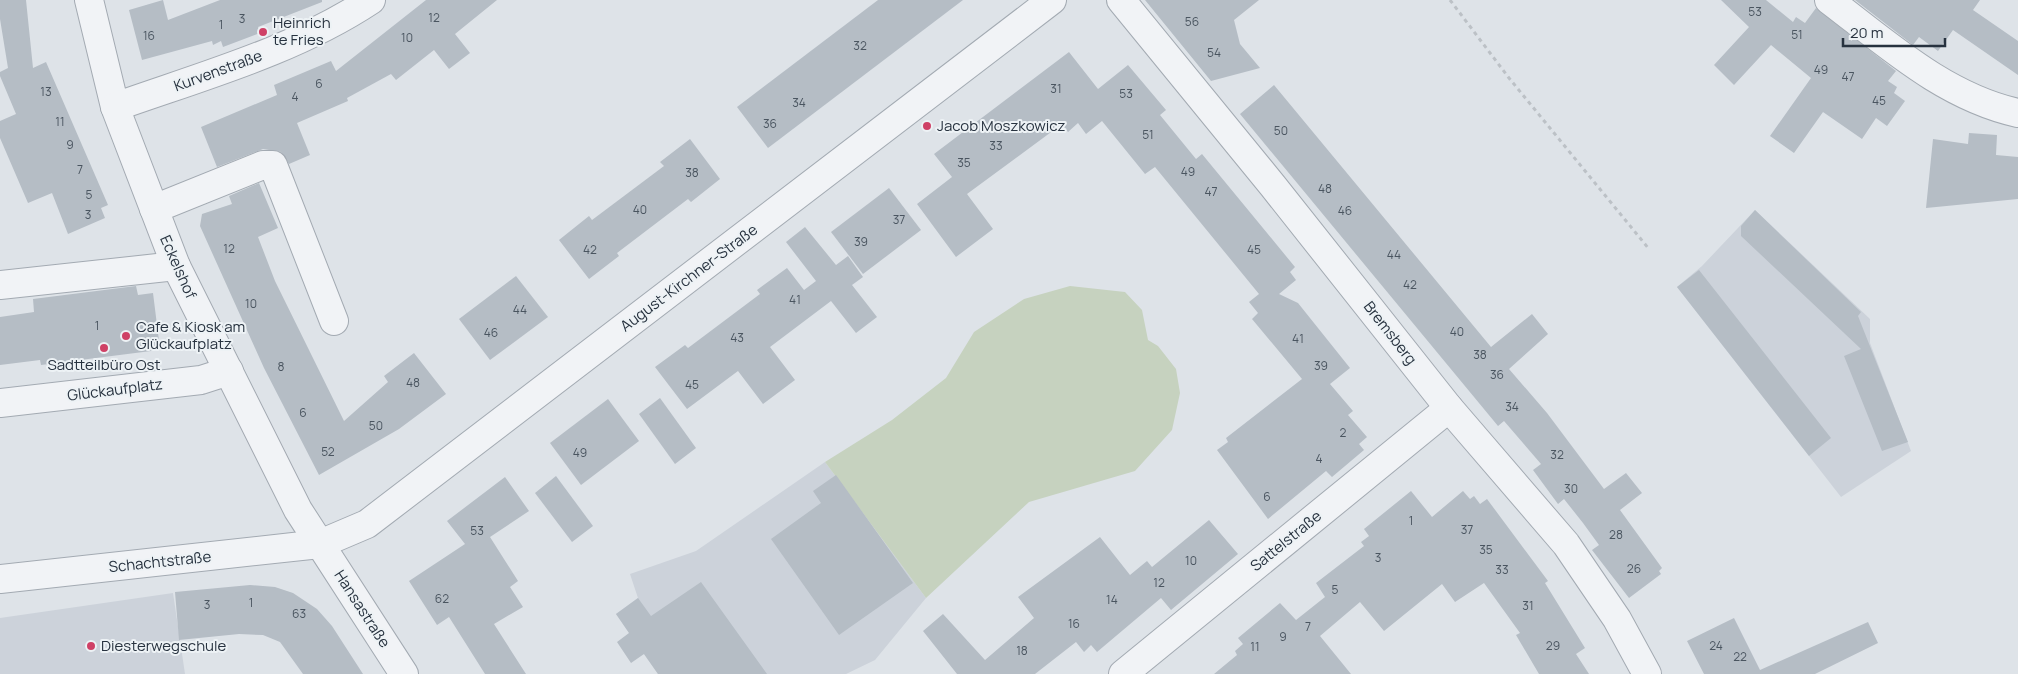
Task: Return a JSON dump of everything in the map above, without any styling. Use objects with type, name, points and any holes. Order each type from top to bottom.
[{"type":"street","name":"Eckelshof","points":[[89,0],[116,107],[176,266],[298,510],[320,544]]},
{"type":"street","name":"Kurvenstraße","points":[[116,107],[270,52],[348,15],[371,0]]},
{"type":"street","name":"August-Kirchner-Straße","points":[[320,544],[368,524],[1052,0]]},
{"type":"street","name":"Bremsberg","points":[[1121,0],[1273,186],[1449,408],[1566,544],[1616,619],[1646,674]]},
{"type":"street","points":[[1829,0],[1952,90],[1994,108],[2018,113]]},
{"type":"street","points":[[154,209],[263,165],[273,165],[334,321]]},
{"type":"street","points":[[0,285],[176,266]]},
{"type":"street","name":"Glückaufplatz","points":[[0,403],[201,380],[229,371]]},
{"type":"street","name":"Sattelstraße","points":[[1123,674],[1449,408]]},
{"type":"street","name":"Schachtstraße","points":[[0,579],[320,544]]},
{"type":"street","name":"Hansastraße","points":[[320,544],[404,674]]},
{"type":"path","points":[[1450,0],[1510,78],[1649,249]]},
{"type":"shaded area","points":[[1755,210],[1870,319],[1870,343],[1911,451],[1841,497],[1677,287],[1702,266]]},
{"type":"shaded area","points":[[825,462],[926,598],[875,660],[846,674],[658,674],[616,614],[638,598],[630,574],[696,551]]},
{"type":"shaded area","name":"Diesterwegschule","points":[[173,593],[185,674],[0,674],[0,618]]},
{"type":"green space","points":[[1070,286],[1125,292],[1142,310],[1148,340],[1158,346],[1176,369],[1180,393],[1172,430],[1135,471],[1029,502],[926,598],[825,462],[892,420],[946,378],[974,332],[1024,299]]},
{"type":"building","points":[[0,0],[26,0],[33,68],[46,62],[108,205],[101,208],[105,218],[68,234],[52,193],[28,203],[0,138],[0,121],[16,114],[0,76],[0,72],[8,68],[0,19]]},
{"type":"building","points":[[163,0],[168,20],[220,0],[322,0],[322,2],[258,27],[260,33],[223,47],[221,41],[213,45],[212,41],[142,60],[129,10]]},
{"type":"building","points":[[426,0],[497,0],[455,34],[470,53],[449,69],[434,50],[396,80],[391,74],[347,98],[348,101],[297,123],[310,155],[289,164],[281,152],[263,149],[217,167],[201,127],[277,95],[274,85],[331,61],[336,71]]},
{"type":"building","points":[[878,0],[963,0],[768,148],[737,107]]},
{"type":"building","points":[[1145,0],[1259,0],[1234,20],[1240,44],[1260,68],[1211,81]]},
{"type":"building","points":[[1721,0],[1766,0],[1793,22],[1796,17],[1805,23],[1816,8],[1896,71],[1888,81],[1897,87],[1894,93],[1905,101],[1887,126],[1876,118],[1862,139],[1823,112],[1794,153],[1770,136],[1811,78],[1771,45],[1734,85],[1714,65],[1749,27]]},
{"type":"building","points":[[1855,0],[1980,0],[1973,10],[2018,41],[2018,75],[1953,30],[1938,51],[1919,37],[1913,45]]},
{"type":"building","points":[[1069,52],[1098,89],[1128,65],[1166,110],[1160,115],[1196,159],[1202,154],[1295,267],[1290,272],[1296,280],[1279,294],[1298,303],[1350,368],[1330,384],[1353,411],[1348,415],[1367,437],[1359,444],[1364,450],[1332,477],[1326,471],[1268,519],[1217,450],[1228,442],[1226,438],[1302,379],[1252,319],[1258,313],[1249,302],[1259,294],[1155,167],[1145,174],[1102,121],[1086,134],[1078,123],[1068,132],[1062,124],[967,194],[993,229],[956,257],[917,204],[952,177],[934,154]]},
{"type":"building","points":[[1274,85],[1491,347],[1532,314],[1548,334],[1509,369],[1547,413],[1604,489],[1626,473],[1642,493],[1620,510],[1662,568],[1659,571],[1661,574],[1629,598],[1592,550],[1599,545],[1583,523],[1564,499],[1558,504],[1533,470],[1541,464],[1504,421],[1498,426],[1240,114]]},
{"type":"building","points":[[1969,133],[1997,135],[1996,155],[2018,157],[2018,199],[1926,208],[1933,139],[1968,144]]},
{"type":"building","points":[[690,139],[720,179],[691,202],[688,199],[617,253],[619,256],[589,279],[559,240],[589,216],[592,220],[664,166],[660,162]]},
{"type":"building","points":[[259,183],[278,228],[258,237],[275,281],[344,421],[388,382],[384,376],[414,353],[446,394],[399,429],[319,475],[264,368],[200,226],[202,214],[232,204],[229,196]]},
{"type":"building","points":[[889,188],[921,230],[863,274],[831,232]]},
{"type":"building","points":[[1755,210],[1861,312],[1858,316],[1908,442],[1882,451],[1844,356],[1861,349],[1741,236],[1741,226]]},
{"type":"building","points":[[805,227],[836,265],[848,256],[863,277],[852,285],[877,317],[856,333],[831,301],[770,347],[795,380],[763,404],[738,371],[687,409],[655,367],[685,345],[688,348],[760,294],[757,290],[787,268],[804,290],[816,281],[786,242]]},
{"type":"building","points":[[1699,270],[1831,438],[1809,456],[1677,287]]},
{"type":"building","points":[[516,276],[548,317],[490,360],[459,319]]},
{"type":"building","points":[[136,286],[138,295],[153,293],[159,341],[151,351],[41,365],[40,360],[0,365],[0,317],[34,312],[33,299]]},
{"type":"building","points":[[660,398],[696,448],[675,464],[639,414]]},
{"type":"building","points":[[608,399],[639,441],[581,485],[550,443]]},
{"type":"building","points":[[836,475],[913,583],[839,635],[771,539],[821,503],[813,491]]},
{"type":"building","points":[[556,476],[593,526],[572,542],[535,493]]},
{"type":"building","points":[[505,477],[529,511],[490,537],[518,581],[510,587],[523,607],[494,624],[526,674],[485,674],[449,617],[437,625],[409,581],[465,544],[447,521]]},
{"type":"building","points":[[1411,491],[1432,517],[1463,491],[1470,499],[1474,496],[1480,504],[1487,499],[1548,581],[1545,583],[1585,648],[1576,654],[1589,674],[1539,674],[1516,635],[1520,633],[1484,583],[1455,602],[1442,584],[1384,631],[1360,602],[1320,636],[1351,674],[1214,674],[1237,655],[1235,651],[1243,644],[1238,638],[1280,603],[1296,620],[1325,597],[1316,583],[1364,546],[1361,542],[1369,536],[1364,529]]},
{"type":"building","points":[[1209,520],[1238,554],[1171,610],[1161,598],[1097,652],[1091,645],[1084,652],[1076,642],[1035,674],[957,674],[923,631],[943,614],[985,660],[1034,618],[1018,597],[1100,537],[1130,575],[1147,561],[1152,567]]},
{"type":"building","points":[[701,582],[767,674],[658,674],[644,654],[631,663],[617,642],[629,633],[616,614],[638,598],[651,616]]},
{"type":"building","points":[[250,585],[275,587],[293,593],[317,609],[332,626],[363,674],[303,674],[280,642],[263,635],[239,634],[179,640],[175,592]]},
{"type":"building","points":[[1734,618],[1760,670],[1868,622],[1878,643],[1815,674],[1704,674],[1687,641]]},
{"type":"place","name":"Heinrich te Fries","points":[[263,32]]},
{"type":"place","name":"Jacob Moszkowicz","points":[[927,126]]},
{"type":"place","name":"Cafe & Kiosk am Glückaufplatz","points":[[126,336]]},
{"type":"place","name":"Sadtteilbüro Ost","points":[[104,348]]},
{"type":"place","name":"Diesterwegschule","points":[[91,646]]}]
